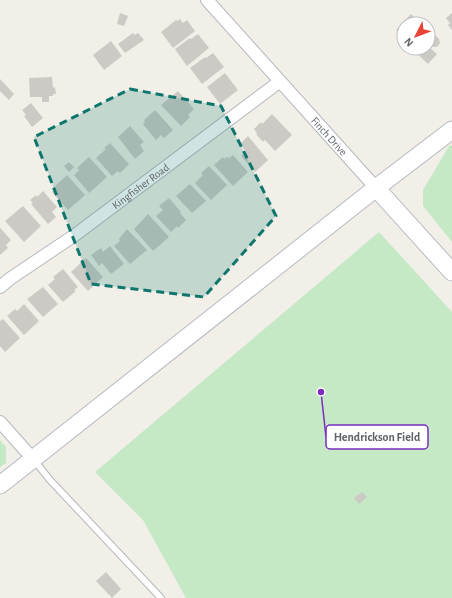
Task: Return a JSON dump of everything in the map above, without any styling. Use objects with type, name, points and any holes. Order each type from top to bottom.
[{"type":"street","name":"Finch Drive","points":[[206,0],[452,272]]},
{"type":"street","name":"Kingfisher Road","points":[[0,287],[85,228],[279,82]]},
{"type":"street","points":[[0,485],[376,188],[452,130]]},
{"type":"street","points":[[0,422],[34,459]]},
{"type":"lane","points":[[34,459],[50,480],[161,598]]},
{"type":"highlighted area","points":[[130,89],[221,106],[276,216],[204,297],[91,284],[34,137]]},
{"type":"green space","points":[[452,145],[452,242],[423,206],[423,190],[449,146]]},
{"type":"green space","points":[[379,232],[452,312],[452,598],[186,598],[143,520],[95,472]]},
{"type":"green space","points":[[0,440],[6,447],[6,463],[0,467]]},
{"type":"building","points":[[120,13],[128,16],[124,26],[117,24]]},
{"type":"building","points":[[452,13],[452,30],[448,25],[450,23],[446,18]]},
{"type":"building","points":[[180,19],[183,23],[187,20],[195,31],[173,48],[161,32],[176,20],[177,21]]},
{"type":"building","points":[[133,33],[135,35],[138,33],[144,40],[125,53],[118,44]]},
{"type":"building","points":[[198,34],[209,48],[187,66],[175,49]]},
{"type":"building","points":[[436,36],[440,43],[436,47]]},
{"type":"building","points":[[111,41],[122,56],[104,70],[93,55]]},
{"type":"building","points":[[213,53],[224,67],[202,84],[190,68]]},
{"type":"building","points":[[419,56],[435,56],[428,64]]},
{"type":"building","points":[[225,73],[238,90],[220,104],[207,87]]},
{"type":"building","points":[[52,77],[53,88],[55,87],[56,94],[49,96],[49,102],[42,102],[42,97],[30,97],[29,78]]},
{"type":"building","points":[[0,79],[14,94],[9,100],[0,91]]},
{"type":"building","points":[[178,91],[194,109],[188,115],[190,117],[181,126],[161,105]]},
{"type":"building","points":[[31,103],[43,118],[32,127],[24,116],[26,115],[22,110]]},
{"type":"building","points":[[155,110],[173,130],[164,138],[161,135],[156,140],[143,124],[145,122],[144,120]]},
{"type":"building","points":[[272,114],[292,135],[275,151],[265,140],[263,142],[256,134],[257,133],[254,129],[261,122],[262,124]]},
{"type":"building","points":[[130,126],[144,142],[140,145],[144,151],[135,159],[118,137]]},
{"type":"building","points":[[248,136],[268,160],[255,172],[241,156],[246,152],[240,144]]},
{"type":"building","points":[[110,143],[129,164],[120,173],[118,171],[112,176],[96,158]]},
{"type":"building","points":[[233,155],[248,172],[233,186],[214,165],[223,157],[224,159],[227,157],[229,158]]},
{"type":"building","points":[[89,157],[107,177],[89,193],[74,175],[79,170],[77,168]]},
{"type":"building","points":[[69,162],[74,167],[69,172],[64,166]]},
{"type":"building","points":[[209,166],[227,185],[211,200],[195,183],[203,175],[201,173]]},
{"type":"building","points":[[67,175],[85,195],[68,210],[52,192],[56,188],[55,186]]},
{"type":"building","points":[[190,184],[206,201],[192,213],[176,196]]},
{"type":"building","points":[[43,191],[57,207],[52,212],[56,217],[48,224],[31,204],[33,203],[30,200],[36,195],[37,197]]},
{"type":"building","points":[[169,198],[186,220],[178,228],[177,226],[171,232],[156,216],[163,210],[159,206]]},
{"type":"building","points":[[23,206],[41,226],[24,242],[5,221]]},
{"type":"building","points":[[148,214],[169,237],[153,251],[134,229]]},
{"type":"building","points":[[0,228],[11,240],[6,245],[8,248],[0,255]]},
{"type":"building","points":[[127,229],[147,250],[130,264],[114,246],[120,241],[119,239]]},
{"type":"building","points":[[110,246],[124,264],[111,274],[102,263],[99,266],[91,255],[101,248],[103,252]]},
{"type":"building","points":[[86,258],[103,277],[88,291],[71,272]]},
{"type":"building","points":[[63,269],[78,287],[74,290],[76,291],[63,302],[48,285],[55,279],[53,277]]},
{"type":"building","points":[[43,287],[58,304],[43,317],[27,299]]},
{"type":"building","points":[[24,304],[39,321],[24,335],[7,316],[15,309],[17,311]]},
{"type":"building","points":[[3,319],[20,338],[5,352],[0,346],[0,321]]},
{"type":"building","points":[[362,492],[367,497],[359,504],[354,498]]},
{"type":"building","points":[[106,572],[121,589],[112,598],[96,581]]},
{"type":"place","name":"Hendrickson Field","points":[[321,392]]}]
